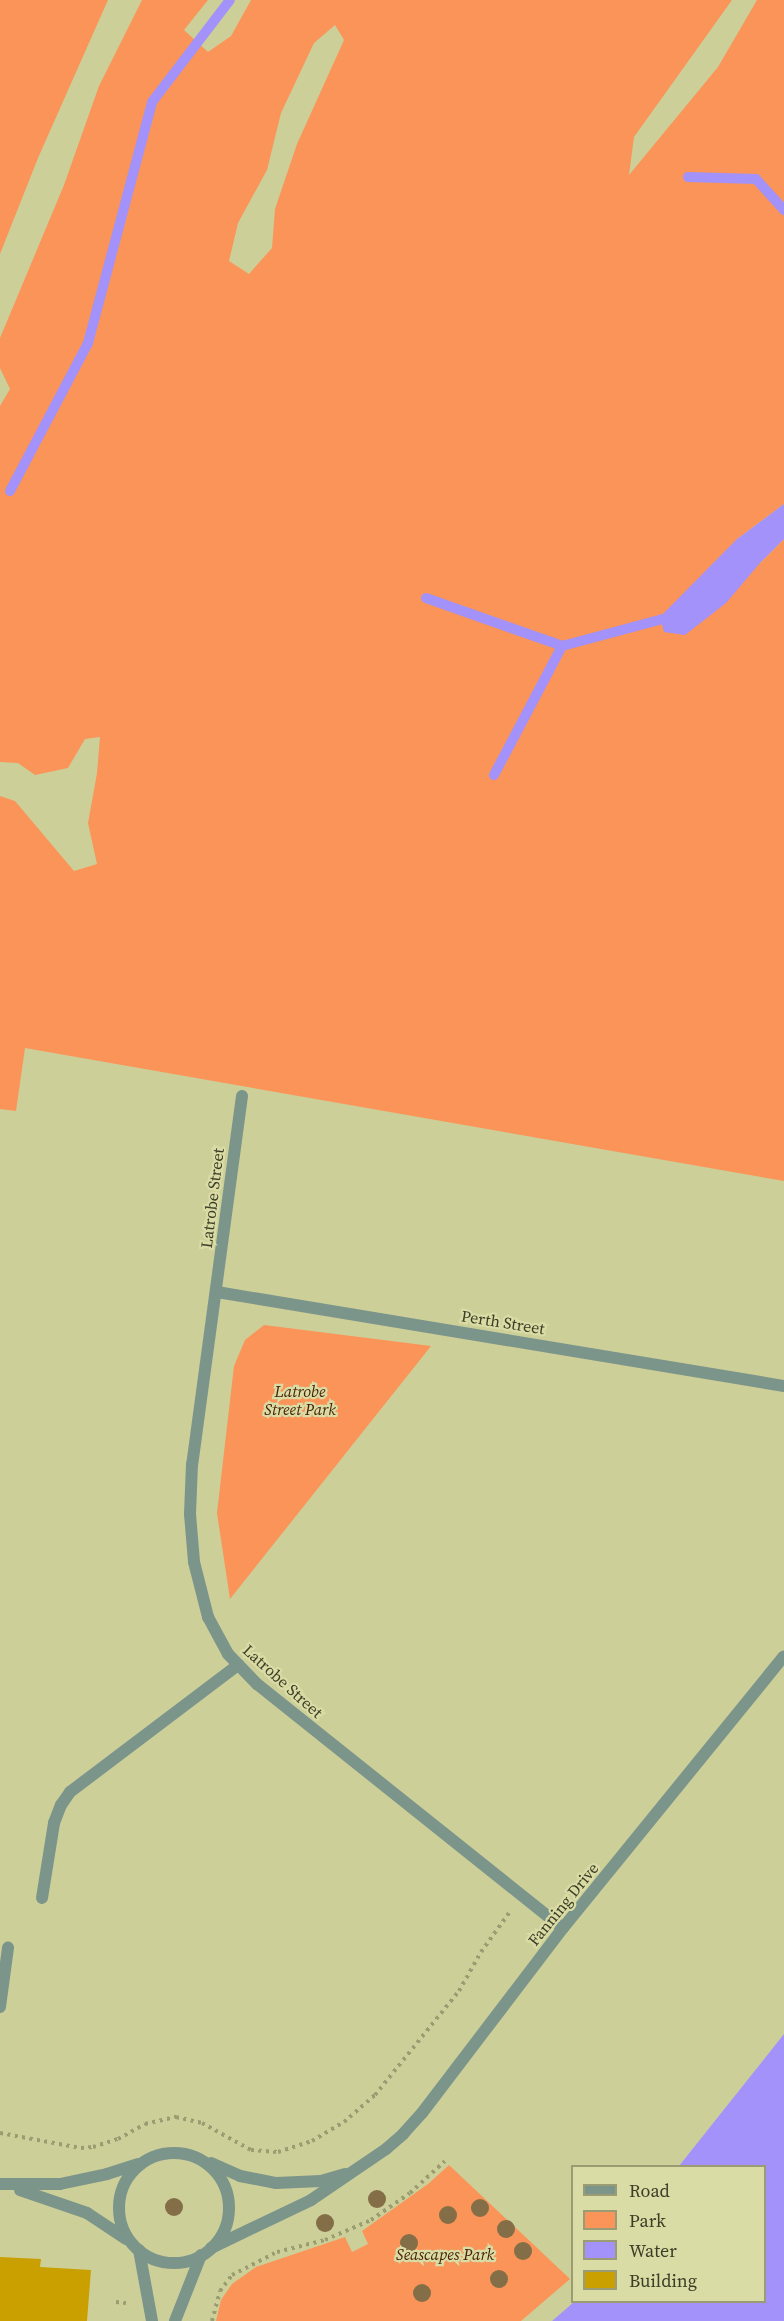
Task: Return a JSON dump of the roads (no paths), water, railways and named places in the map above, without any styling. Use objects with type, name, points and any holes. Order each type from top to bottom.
[{"type":"street","name":"Latrobe Street","points":[[242,1096],[192,1464],[189,1514],[194,1562],[205,1608],[228,1654],[238,1665],[324,1740],[563,1929]]},
{"type":"street","name":"Perth Street","points":[[217,1292],[784,1386]]},
{"type":"street","name":"Fanning Drive","points":[[206,2252],[280,2217],[331,2188],[386,2149],[422,2113],[563,1929],[784,1656]]},
{"type":"street","points":[[42,1898],[54,1823],[70,1792],[238,1665]]},
{"type":"street","points":[[0,2007],[8,1948]]},
{"type":"street","points":[[0,2185],[60,2184],[107,2174],[168,2152],[198,2157],[219,2175],[229,2203],[225,2229],[206,2252],[175,2321]]},
{"type":"street","name":"Fanning Drive","points":[[198,2157],[240,2176],[276,2183],[321,2181],[343,2175],[362,2166]]},
{"type":"street","points":[[143,2162],[128,2176],[119,2195],[120,2222],[134,2246],[152,2321]]},
{"type":"street","points":[[0,2185],[39,2195],[87,2213],[150,2258],[167,2263],[189,2262],[206,2252]]},
{"type":"water","points":[[784,504],[784,539],[726,603],[685,635],[664,632],[660,617],[737,539]]},
{"type":"water","points":[[784,2034],[784,2321],[552,2321],[573,2303],[766,2303],[766,2165],[680,2165]]},
{"type":"waterway","points":[[10,491],[88,343],[152,102],[230,0]]},
{"type":"waterway","points":[[688,177],[756,179],[784,210]]},
{"type":"waterway","points":[[426,598],[562,646],[674,616]]},
{"type":"waterway","points":[[494,775],[562,646]]},
{"type":"park label","name":"Latrobe Street Park","points":[[300,1400]]},
{"type":"park label","name":"Seascapes Park","points":[[445,2254]]}]
